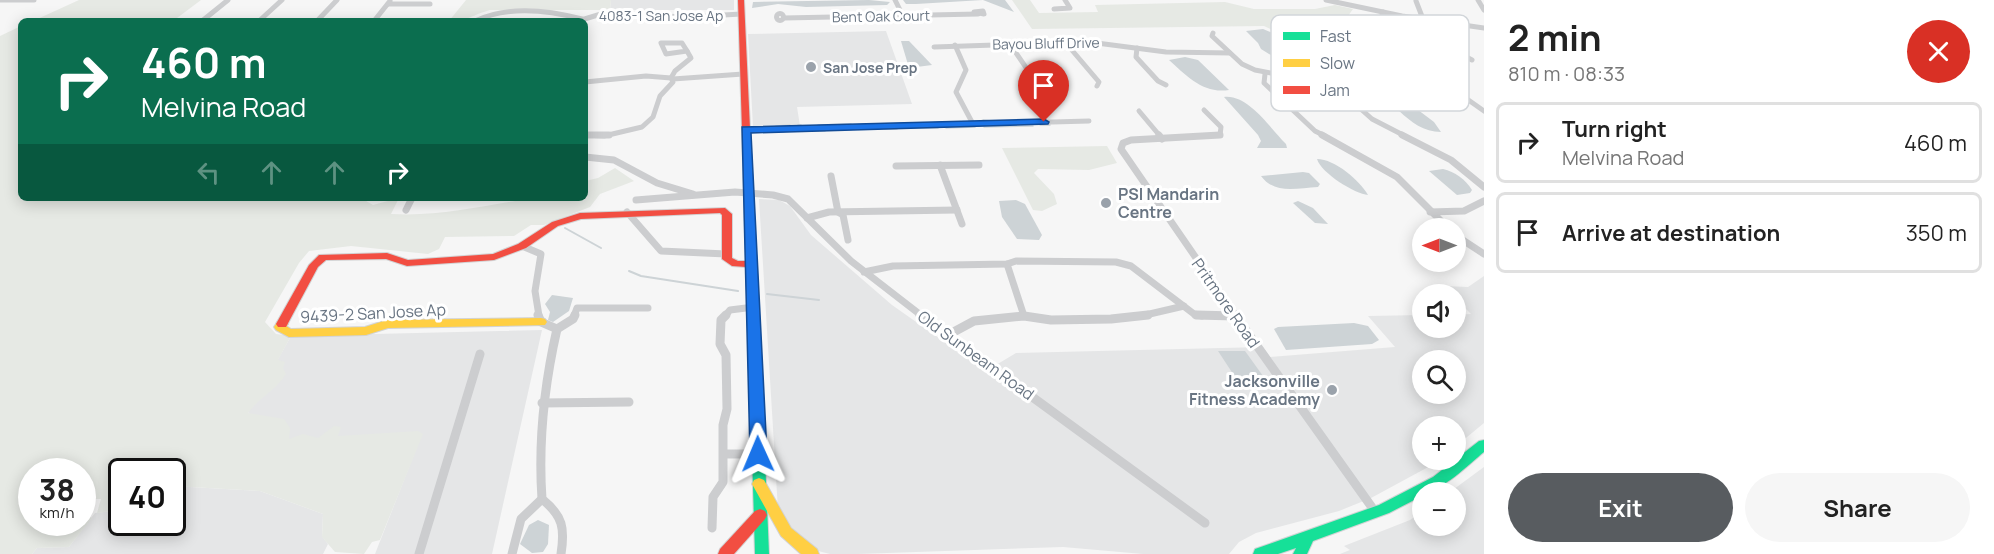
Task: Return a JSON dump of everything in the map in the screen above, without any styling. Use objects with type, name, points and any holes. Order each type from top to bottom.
[{"type":"street","points":[[0,0],[34,0]]},
{"type":"street","points":[[206,18],[228,0]]},
{"type":"street","points":[[262,18],[282,0]]},
{"type":"street","points":[[320,18],[337,0]]},
{"type":"street","points":[[741,0],[740,74],[746,129],[749,194],[762,554]]},
{"type":"street","points":[[895,0],[903,16]]},
{"type":"street","points":[[1054,9],[1070,6],[1065,0]]},
{"type":"street","points":[[1326,0],[1400,15]]},
{"type":"street","points":[[1478,0],[1483,7]]},
{"type":"street","points":[[1416,1],[1421,15]]},
{"type":"street","points":[[377,18],[390,2],[430,4]]},
{"type":"street","name":"4083-1 San Jose Ap","points":[[482,18],[492,14],[526,12],[557,13],[573,18]]},
{"type":"street","name":"4083-1 San Jose Ap","points":[[587,18],[601,14],[678,16],[741,14]]},
{"type":"street","name":"Bent Oak Court","points":[[784,18],[978,14]]},
{"type":"street","points":[[1469,26],[1484,28]]},
{"type":"street","points":[[1213,33],[1212,36],[1247,67],[1271,75]]},
{"type":"street","points":[[588,135],[604,136],[642,127],[653,117],[660,96],[670,88],[675,71],[691,58],[687,51],[679,42],[661,43],[666,54],[687,51]]},
{"type":"street","points":[[1065,42],[1099,82],[1097,86]]},
{"type":"street","name":"Bayou Bluff Drive","points":[[934,47],[1101,42],[1173,53],[1230,53]]},
{"type":"street","points":[[1010,44],[1028,69],[1028,90]]},
{"type":"street","points":[[955,45],[966,66],[956,92],[970,124]]},
{"type":"street","points":[[1137,48],[1136,57],[1158,81],[1167,85]]},
{"type":"street","points":[[588,82],[646,76],[672,79],[740,74]]},
{"type":"street","points":[[1265,74],[1264,83],[1271,90]]},
{"type":"street","points":[[1469,100],[1484,111]]},
{"type":"street","points":[[1139,111],[1162,139],[1220,135],[1221,127],[1204,110]]},
{"type":"street","points":[[1293,111],[1308,126],[1386,169],[1437,218]]},
{"type":"street","points":[[1363,111],[1372,119],[1451,160],[1484,187]]},
{"type":"street","points":[[746,129],[1089,121]]},
{"type":"street","name":"Pritmore Road","points":[[1162,139],[1131,140],[1123,143],[1121,149],[1235,316],[1376,513]]},
{"type":"street","points":[[588,157],[614,160],[657,183],[698,195]]},
{"type":"street","points":[[940,165],[962,224]]},
{"type":"street","points":[[896,166],[979,165]]},
{"type":"street","points":[[831,176],[838,212],[843,215],[848,240]]},
{"type":"street","name":"Old Sunbeam Road","points":[[698,195],[749,194],[783,197],[793,203],[864,272],[1205,523]]},
{"type":"street","points":[[636,200],[698,195]]},
{"type":"street","points":[[406,210],[410,201]]},
{"type":"street","points":[[1430,212],[1464,210],[1484,201]]},
{"type":"street","name":"9439-2 San Jose Ap","points":[[541,322],[387,324],[366,332],[289,333],[280,327],[314,265],[323,257],[387,256],[407,263],[433,262],[442,258],[494,257],[522,246],[562,220],[596,213],[722,210],[727,214],[726,254]]},
{"type":"street","points":[[807,218],[838,212],[957,210]]},
{"type":"street","points":[[627,212],[661,251],[726,254],[726,259],[731,263],[752,264]]},
{"type":"street","points":[[1466,242],[1484,254]]},
{"type":"street","points":[[522,246],[541,254],[535,291],[537,312],[541,322],[557,329]]},
{"type":"street","points":[[864,272],[893,266],[1007,264],[1016,261],[1040,260],[1116,262],[1131,266],[1200,316],[1235,316]]},
{"type":"street","points":[[1007,264],[1018,289],[1017,299],[1024,316]]},
{"type":"street","points":[[948,335],[969,322],[1024,316],[1051,320],[1111,319],[1142,316],[1184,306]]},
{"type":"street","points":[[712,528],[713,497],[723,482],[727,377],[726,355],[720,344],[721,320],[730,310],[754,307]]},
{"type":"street","points":[[561,554],[565,530],[564,520],[560,512],[542,499],[539,465],[542,404],[557,329],[573,319],[577,308],[648,308]]},
{"type":"street","points":[[419,554],[480,354]]},
{"type":"street","points":[[542,404],[628,402]]},
{"type":"street","points":[[1260,554],[1376,513],[1438,481],[1484,445]]},
{"type":"street","points":[[724,454],[758,454]]},
{"type":"street","points":[[759,484],[781,528],[793,542],[812,554]]},
{"type":"street","points":[[512,554],[521,519],[542,499]]},
{"type":"street","points":[[725,554],[741,539],[760,515]]},
{"type":"street","points":[[1300,554],[1308,537]]},
{"type":"shaded area","points":[[79,0],[201,0],[177,18],[40,18]]},
{"type":"shaded area","points":[[466,0],[611,0],[610,10],[490,10],[469,18],[451,18]]},
{"type":"shaded area","points":[[611,0],[734,0],[734,10],[610,10]]},
{"type":"shaded area","points":[[869,0],[890,2],[887,5],[806,7],[778,4],[752,8],[753,2]]},
{"type":"shaded area","points":[[903,0],[983,0],[906,4]]},
{"type":"shaded area","points":[[983,0],[1005,0],[1014,12]]},
{"type":"shaded area","points":[[1012,0],[1030,0],[1039,13],[1098,12],[1095,5],[1225,2],[1254,9],[1315,9],[1335,5],[1353,9],[1349,15],[1271,15],[1271,29],[1264,26],[1032,29]]},
{"type":"shaded area","points":[[18,27],[18,201],[366,201],[373,205],[398,201],[391,214],[427,214],[515,201],[588,201],[588,180],[598,178],[615,168],[634,181],[600,194],[590,207],[544,225],[531,225],[514,236],[445,237],[439,249],[428,254],[351,246],[309,251],[299,263],[265,322],[276,334],[291,336],[278,360],[285,362],[283,368],[286,374],[278,385],[248,413],[284,419],[290,428],[289,439],[303,434],[318,438],[334,426],[341,427],[338,436],[418,431],[423,434],[380,540],[372,542],[364,554],[335,552],[322,537],[323,514],[260,491],[186,487],[186,458],[108,458],[108,511],[97,513],[101,499],[96,499],[96,458],[18,458],[18,536],[78,536],[69,547],[37,548],[32,554],[0,554],[0,36]]},
{"type":"shaded area","points":[[1263,29],[1271,32],[1271,55],[1261,49],[1246,31]]},
{"type":"shaded area","points":[[886,31],[912,104],[797,107],[800,126],[753,127],[748,34]]},
{"type":"shaded area","points":[[901,41],[909,41],[932,65],[909,68]]},
{"type":"shaded area","points":[[1185,57],[1198,60],[1229,90],[1220,91],[1203,86],[1189,78],[1169,60]]},
{"type":"shaded area","points":[[1224,97],[1242,101],[1250,106],[1266,121],[1287,148],[1257,148],[1261,141],[1258,135]]},
{"type":"shaded area","points":[[1400,111],[1419,111],[1434,122],[1441,132],[1418,126]]},
{"type":"shaded area","points":[[1107,146],[1117,163],[1089,170],[1038,169],[1034,173],[1054,194],[1057,204],[1042,211],[1033,210],[1002,148]]},
{"type":"shaded area","points":[[1317,159],[1339,167],[1359,183],[1368,195],[1339,182],[1320,165]]},
{"type":"shaded area","points":[[1443,169],[1463,179],[1472,190],[1470,193],[1457,195],[1429,171]]},
{"type":"shaded area","points":[[1309,173],[1320,184],[1318,187],[1280,188],[1273,186],[1261,176]]},
{"type":"shaded area","points":[[759,199],[779,200],[790,206],[811,235],[892,305],[986,371],[1016,353],[1263,347],[1270,357],[1395,347],[1368,316],[1412,315],[1412,338],[1466,338],[1466,314],[1471,314],[1466,309],[1466,287],[1484,276],[1484,423],[1466,438],[1466,416],[1412,416],[1412,470],[1423,470],[1371,498],[1339,511],[1256,533],[1239,542],[1229,554],[1143,554],[1063,547],[830,554],[814,550],[793,537],[778,510]]},
{"type":"shaded area","points":[[1016,200],[1025,204],[1042,235],[1039,240],[1017,239],[1002,217],[999,201]]},
{"type":"shaded area","points":[[1298,201],[1313,208],[1328,224],[1315,223],[1293,203]]},
{"type":"shaded area","points":[[552,295],[573,298],[569,311],[553,322],[548,320],[550,312],[545,304]]},
{"type":"shaded area","points":[[1354,323],[1368,326],[1379,340],[1372,344],[1286,350],[1274,329],[1278,327]]},
{"type":"shaded area","points":[[542,330],[492,554],[375,554],[422,434],[289,440],[248,413],[291,336]]},
{"type":"shaded area","points":[[1218,351],[1245,351],[1268,383],[1241,386]]},
{"type":"shaded area","points":[[1484,467],[1484,554],[1340,554],[1350,550],[1344,546],[1412,519],[1412,536],[1466,536],[1466,482],[1464,482]]},
{"type":"shaded area","points":[[186,487],[260,491],[323,514],[322,536],[328,544],[323,554],[32,554],[37,548],[69,547],[77,536],[96,536],[96,513],[108,511],[108,536],[186,536]]},
{"type":"shaded area","points":[[538,520],[549,525],[548,544],[543,552],[532,553],[520,544],[529,525]]},
{"type":"waterway","points":[[983,120],[991,121]]},
{"type":"waterway","points":[[919,123],[958,122]]},
{"type":"waterway","points":[[869,124],[912,123]]},
{"type":"waterway","points":[[818,125],[851,124]]},
{"type":"waterway","points":[[776,126],[790,125]]},
{"type":"waterway","points":[[1040,125],[1050,125]]},
{"type":"waterway","points":[[984,127],[1033,126]]},
{"type":"waterway","points":[[946,128],[975,127]]},
{"type":"waterway","points":[[914,128],[938,128]]},
{"type":"waterway","points":[[885,129],[897,129]]},
{"type":"waterway","points":[[776,132],[795,131]]},
{"type":"waterway","points":[[812,131],[825,131]]},
{"type":"waterway","points":[[565,228],[601,248]]},
{"type":"waterway","points":[[629,271],[641,276],[738,291]]},
{"type":"waterway","points":[[767,294],[819,300]]},
{"type":"traffic: fast","points":[[756,386],[762,554]]},
{"type":"traffic: fast","points":[[1260,554],[1384,509],[1438,481],[1484,445]]},
{"type":"traffic: fast","points":[[1300,554],[1308,537]]},
{"type":"traffic: slow","points":[[282,324],[280,327],[289,333],[366,331],[387,324],[541,322]]},
{"type":"traffic: slow","points":[[759,484],[786,532],[812,554]]},
{"type":"traffic: jam","points":[[741,0],[756,386]]},
{"type":"traffic: jam","points":[[282,324],[314,265],[323,257],[387,256],[407,263],[494,257],[522,246],[555,224],[580,216],[722,210],[727,214],[727,259],[736,264],[752,264]]},
{"type":"traffic: jam","points":[[725,554],[760,515]]},
{"type":"place","name":"San Jose Prep","points":[[811,67]]},
{"type":"place","name":"PSI Mandarin Centre","points":[[1106,203]]},
{"type":"place","name":"Jacksonville Fitness Academy","points":[[1332,390]]},
{"type":"route","points":[[758,454],[746,129],[1044,122]]}]
